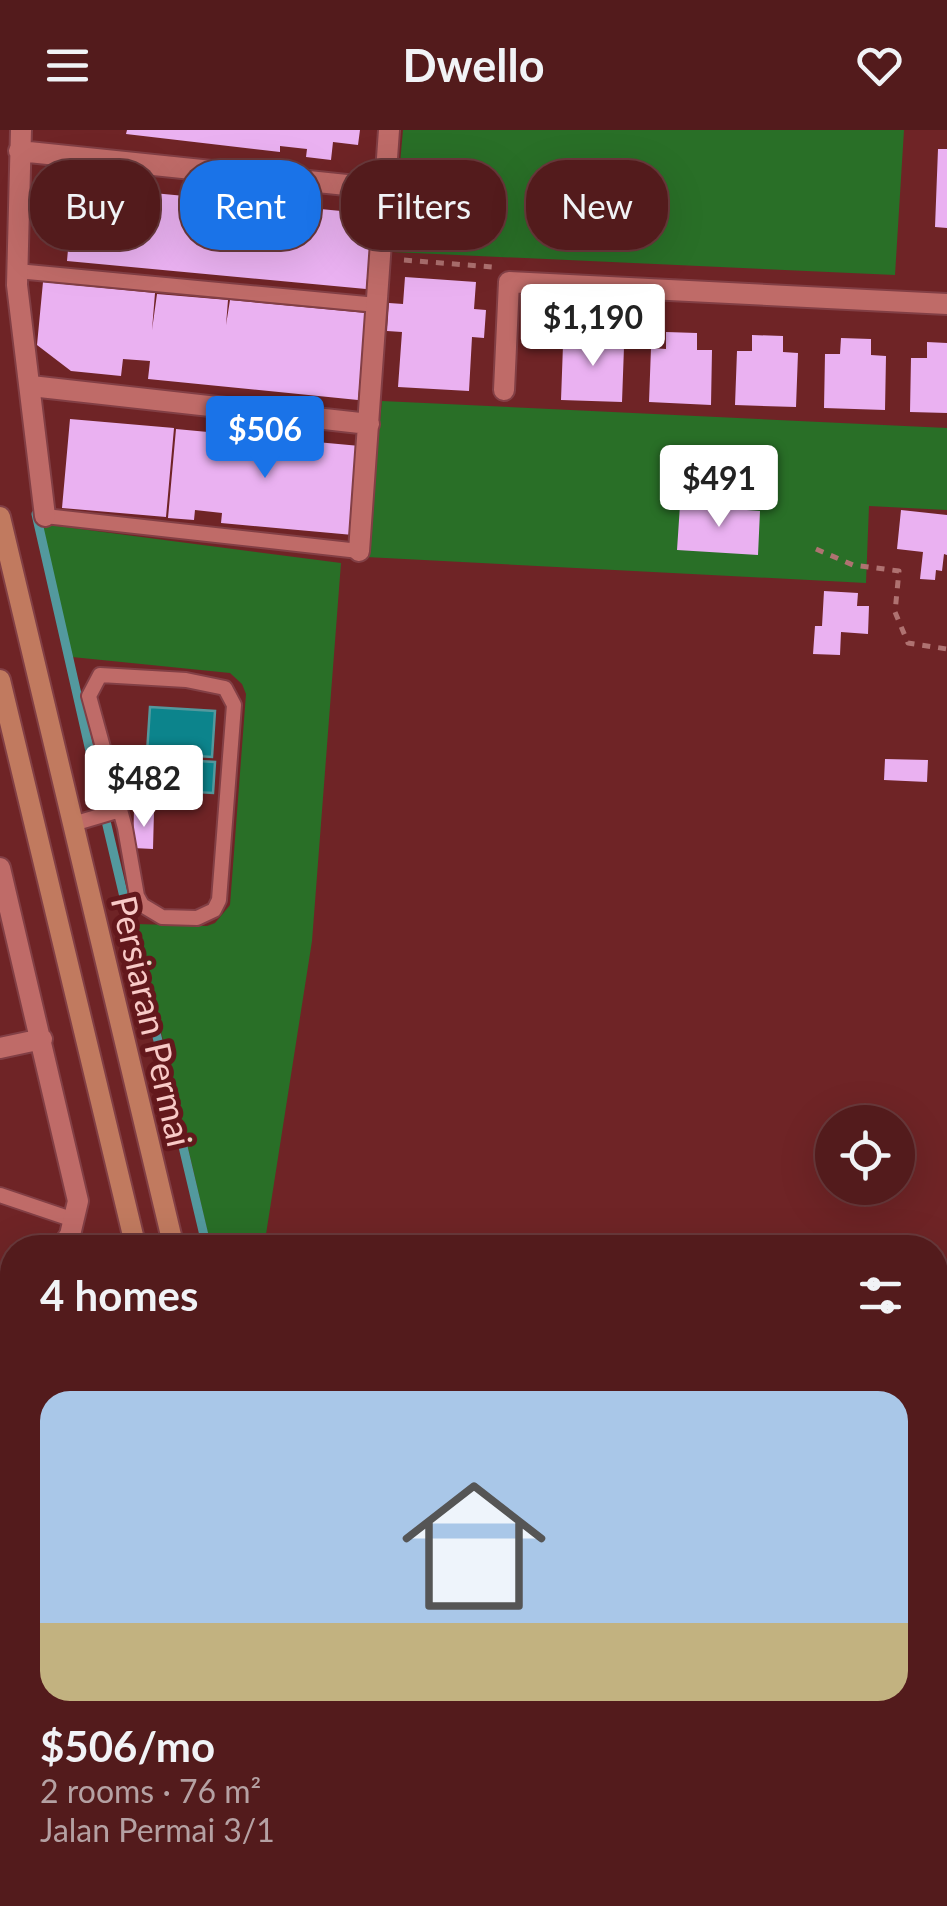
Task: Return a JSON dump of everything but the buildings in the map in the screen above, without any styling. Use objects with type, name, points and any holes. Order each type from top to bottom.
[{"type":"street","points":[[387,160],[389,130]]},
{"type":"street","points":[[44,516],[17,271],[20,141],[341,182]]},
{"type":"street","points":[[360,551],[381,250]]},
{"type":"street","points":[[504,390],[509,282],[947,304]]},
{"type":"street","points":[[31,386],[369,424]]},
{"type":"street","name":"Persiaran Permai","points":[[0,517],[171,1235]]},
{"type":"street","name":"Persiaran Permai","points":[[0,680],[133,1235]]},
{"type":"street","points":[[0,868],[78,1201],[70,1235]]},
{"type":"street","points":[[0,1048],[42,1039]]},
{"type":"lane","points":[[17,271],[377,305]]},
{"type":"lane","points":[[44,516],[360,551]]},
{"type":"lane","points":[[100,676],[186,680],[225,688],[234,705],[219,900],[214,910],[198,918],[162,918],[142,904],[137,896],[120,810],[89,696],[100,676]]},
{"type":"lane","points":[[73,824],[120,810]]},
{"type":"lane","points":[[0,1195],[74,1220]]},
{"type":"path","points":[[380,258],[496,267],[509,282]]},
{"type":"path","points":[[816,549],[853,565],[899,571],[895,612],[908,643],[947,648]]},
{"type":"green space","points":[[403,130],[904,130],[895,275],[392,252],[506,250],[506,160],[400,160]]},
{"type":"green space","points":[[382,401],[947,428],[947,510],[869,506],[866,583],[366,557]]},
{"type":"green space","points":[[42,524],[341,563],[312,941],[266,1235],[208,1235],[136,924],[207,926],[215,923],[230,905],[246,694],[230,673],[72,657]]},
{"type":"water","points":[[150,707],[215,711],[212,757],[147,753]]},
{"type":"water","points":[[145,758],[215,762],[213,793],[143,789]]},
{"type":"waterway","points":[[36,514],[102,804]]},
{"type":"waterway","points":[[106,821],[204,1235]]}]
